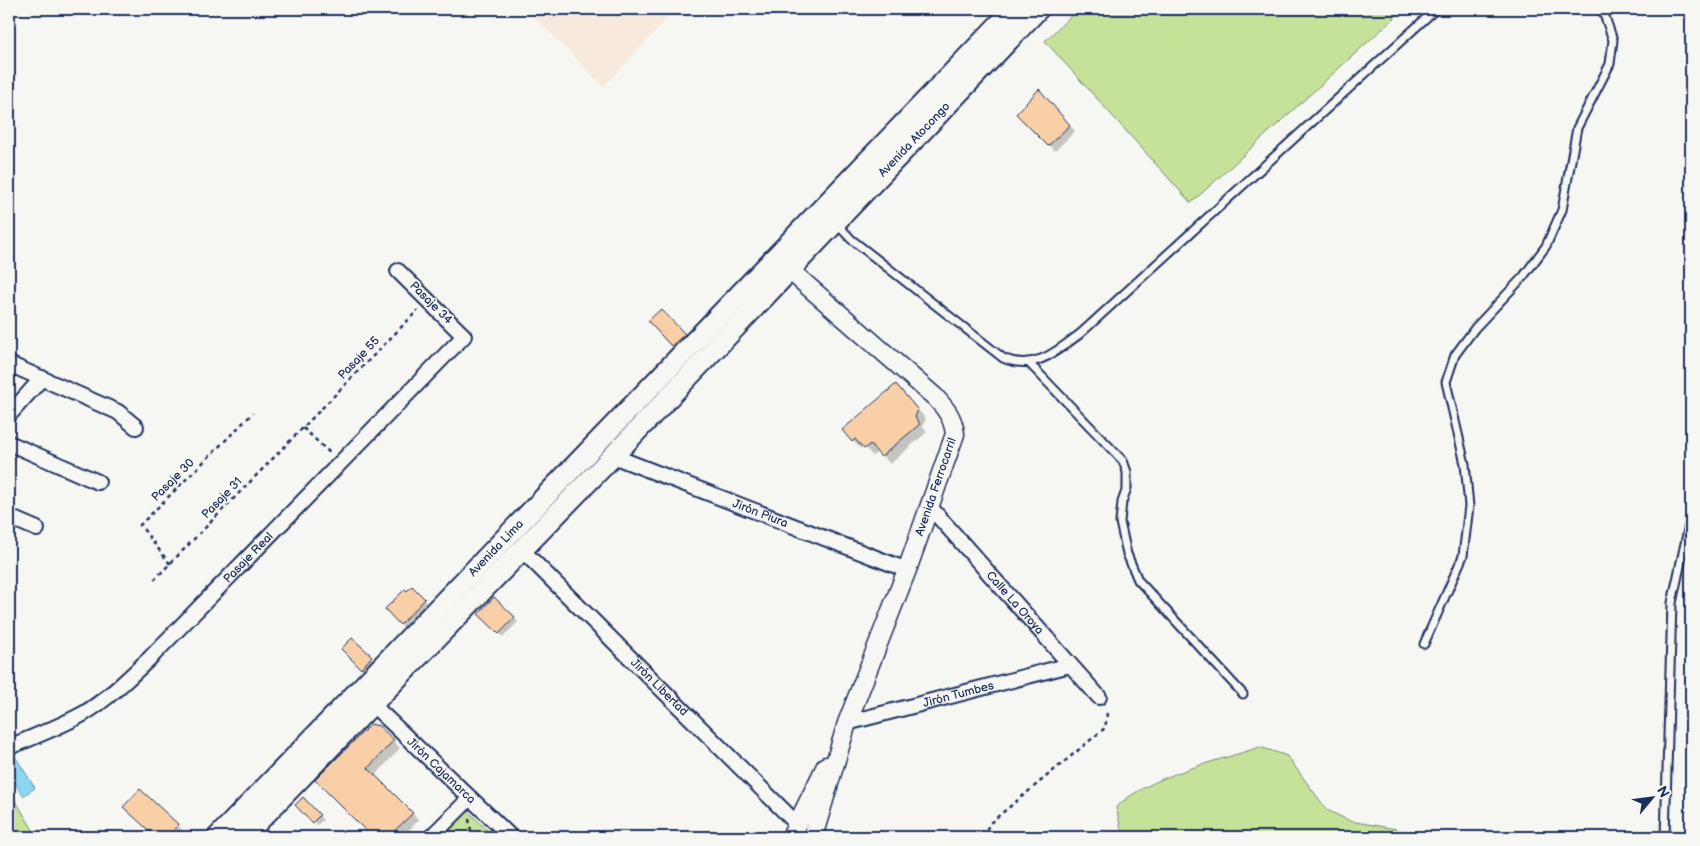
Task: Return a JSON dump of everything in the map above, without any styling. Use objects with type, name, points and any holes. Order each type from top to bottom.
[{"type":"main road","name":"Avenida Atocongo","points":[[782,264],[1015,13],[1038,9]]},
{"type":"main road","name":"Avenida Lima","points":[[243,837],[613,456],[782,264]]},
{"type":"main road","name":"Avenida Lima","points":[[218,837],[782,264]]},
{"type":"street","name":"Avenida Ferrocarril","points":[[782,264],[898,362],[949,412],[954,422],[955,434],[908,570],[847,723],[794,830]]},
{"type":"street","name":"Pasaje 34","points":[[398,271],[464,336]]},
{"type":"street","name":"Pasaje Real","points":[[9,747],[58,727],[85,713],[118,687],[151,657],[464,336]]},
{"type":"street","points":[[9,364],[118,412],[136,427]]},
{"type":"street","points":[[9,415],[42,378]]},
{"type":"street","points":[[9,443],[98,482]]},
{"type":"street","name":"Jirón Piura","points":[[613,456],[908,570]]},
{"type":"street","name":"Calle La Oroya","points":[[930,507],[1099,697]]},
{"type":"street","points":[[9,517],[37,529]]},
{"type":"street","name":"Jirón Libertad","points":[[522,550],[794,830]]},
{"type":"street","name":"Jirón Tumbes","points":[[847,723],[1070,665]]},
{"type":"street","name":"Jirón Cajamarca","points":[[372,704],[511,837]]},
{"type":"street","name":"Avenida Ferrocarril","points":[[813,837],[847,723]]},
{"type":"street","points":[[431,837],[470,798]]},
{"type":"lane","points":[[831,212],[851,239],[1003,358],[1014,363],[1030,363],[1044,360],[1081,333],[1436,9]]},
{"type":"lane","points":[[1424,644],[1463,556],[1469,506],[1465,464],[1446,382],[1455,355],[1475,328],[1529,269],[1546,246],[1562,210],[1577,128],[1610,64],[1613,40],[1604,14],[1600,9]]},
{"type":"lane","points":[[1030,363],[1123,462],[1127,472],[1127,488],[1122,502],[1120,522],[1127,554],[1138,580],[1243,694]]},
{"type":"lane","points":[[1665,837],[1672,603],[1691,516]]},
{"type":"path","name":"Pasaje 55","points":[[302,428],[428,300]]},
{"type":"path","name":"Pasaje 30","points":[[170,564],[140,525],[254,414]]},
{"type":"path","points":[[302,428],[341,462]]},
{"type":"path","name":"Pasaje 31","points":[[154,580],[302,428]]},
{"type":"path","points":[[983,837],[990,824],[1105,728],[1107,715],[1099,697]]},
{"type":"path","points":[[467,813],[473,819]]},
{"type":"shaded area","points":[[526,9],[676,9],[604,87]]},
{"type":"green space","points":[[1078,9],[1404,9],[1191,203],[1045,41]]},
{"type":"green space","points":[[1260,747],[1287,756],[1327,810],[1350,821],[1396,829],[1418,837],[1123,837],[1116,807],[1130,796],[1165,778]]},
{"type":"green space","points":[[9,790],[33,830],[21,837],[9,837]]},
{"type":"green space","points":[[467,810],[494,837],[439,837]]},
{"type":"water","points":[[13,753],[35,788],[23,796],[9,773],[9,756]]},
{"type":"building","points":[[1039,89],[1070,125],[1048,146],[1016,114]]},
{"type":"building","points":[[661,309],[685,334],[671,346],[648,321]]},
{"type":"building","points":[[896,384],[918,410],[915,417],[920,424],[881,457],[870,444],[864,449],[855,439],[852,442],[842,430]]},
{"type":"building","points":[[412,586],[425,599],[400,625],[385,609],[405,589],[407,591]]},
{"type":"building","points":[[494,597],[515,617],[499,634],[478,614]]},
{"type":"building","points":[[352,638],[372,656],[361,669],[341,649]]},
{"type":"building","points":[[371,724],[379,726],[394,740],[368,768],[413,813],[388,837],[372,837],[315,780]]},
{"type":"building","points":[[140,789],[179,825],[167,837],[156,837],[123,807]]},
{"type":"building","points":[[303,797],[320,815],[312,823],[295,805]]}]
